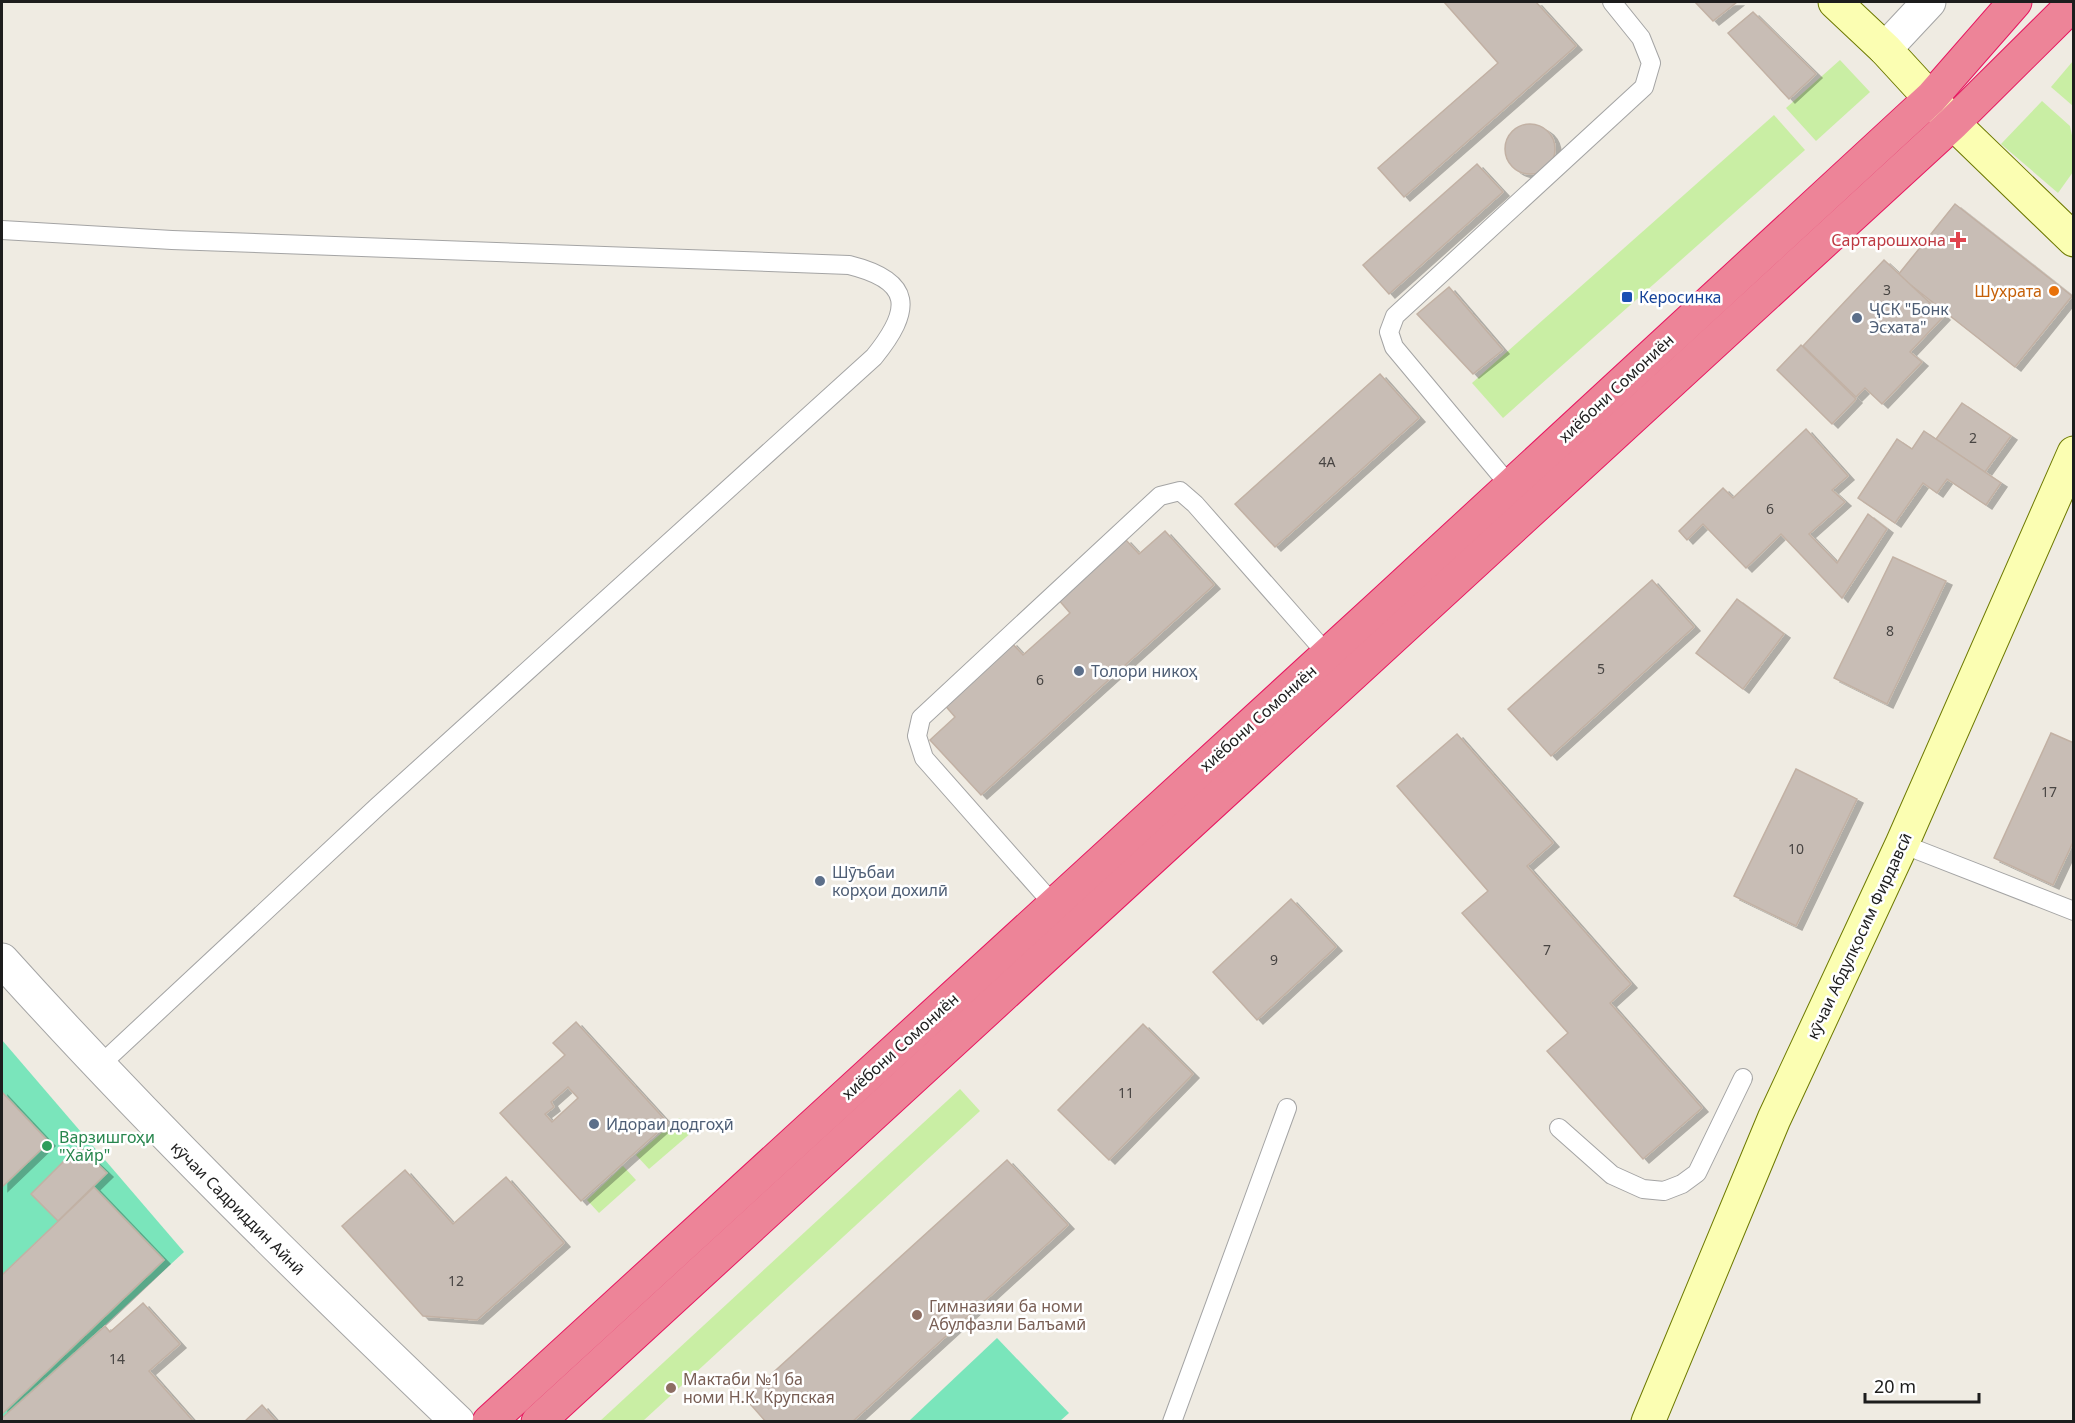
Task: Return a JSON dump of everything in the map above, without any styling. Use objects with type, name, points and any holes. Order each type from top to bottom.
[{"type":"highway","name":"хиёбони Сомониён","points":[[489,1422],[1930,98],[2015,2]]},
{"type":"highway","name":"хиёбони Сомониён","points":[[538,1422],[1953,123],[2073,3]]},
{"type":"street","points":[[1835,2],[1886,49],[1953,123],[2073,240]]},
{"type":"street","points":[[1886,49],[1929,2]]},
{"type":"street","name":"кӯчаи Абдулқосим Фирдавсӣ","points":[[1648,1422],[1774,1119],[1902,844],[2073,453]]},
{"type":"street","name":"кӯчаи Садриддин Айнӣ","points":[[2,960],[98,1067],[274,1245],[458,1422]]},
{"type":"lane","points":[[1510,486],[1394,347],[1389,332],[1395,316],[1644,87],[1651,63],[1641,38],[1612,2]]},
{"type":"lane","points":[[2,230],[171,240],[849,265],[884,277],[895,287],[901,305],[896,326],[874,357],[386,799],[98,1067]]},
{"type":"lane","points":[[1054,905],[924,758],[917,736],[921,717],[1160,496],[1180,491],[1195,504],[1327,654]]},
{"type":"lane","points":[[1902,844],[2073,911]]},
{"type":"lane","points":[[1559,1128],[1612,1175],[1643,1190],[1664,1191],[1682,1184],[1698,1173],[1743,1077]]},
{"type":"lane","points":[[1172,1422],[1287,1108]]},
{"type":"green space","points":[[1840,60],[1870,92],[1816,141],[1786,108]]},
{"type":"green space","points":[[2073,61],[2073,106],[2051,87]]},
{"type":"green space","points":[[2042,101],[2070,126],[2073,140],[2073,172],[2058,193],[2001,144]]},
{"type":"green space","points":[[1774,115],[1805,150],[1503,418],[1472,383]]},
{"type":"green space","name":"Варзишгоҳи \"Хайр\"","points":[[2,1040],[184,1252],[2,1420]]},
{"type":"green space","points":[[960,1089],[980,1111],[643,1421],[600,1421]]},
{"type":"green space","points":[[679,1118],[692,1132],[649,1169],[636,1155]]},
{"type":"green space","points":[[623,1166],[636,1180],[599,1213],[587,1200]]},
{"type":"green space","points":[[997,1338],[1069,1413],[1060,1421],[909,1421]]},
{"type":"building","points":[[1444,2],[1536,2],[1576,46],[1404,197],[1378,168],[1498,63]]},
{"type":"building","points":[[1695,2],[1737,2],[1713,21]]},
{"type":"building","points":[[1753,12],[1816,74],[1789,99],[1728,33]]},
{"type":"building","points":[[1530,124],[1539,126],[1550,135],[1555,149],[1553,158],[1544,169],[1530,174],[1521,172],[1510,163],[1505,149],[1507,140],[1516,129]]},
{"type":"building","points":[[1477,164],[1503,192],[1389,294],[1363,265]]},
{"type":"building","points":[[1955,204],[2072,296],[2015,367],[1898,275]]},
{"type":"building","points":[[1884,260],[1944,316],[1910,352],[1922,362],[1882,404],[1865,388],[1856,397],[1803,346]]},
{"type":"building","points":[[1449,287],[1503,350],[1473,374],[1417,314]]},
{"type":"building","points":[[1801,345],[1856,399],[1832,424],[1777,370]]},
{"type":"building","points":[[1380,374],[1419,418],[1275,547],[1235,504]]},
{"type":"building","points":[[1962,403],[2011,436],[1985,472],[1936,439]]},
{"type":"building","points":[[1806,429],[1848,476],[1832,490],[1845,502],[1809,534],[1837,563],[1868,514],[1887,529],[1842,598],[1781,534],[1746,568],[1703,524],[1687,540],[1679,531],[1723,488],[1733,498]]},
{"type":"building","points":[[1924,431],[2001,483],[1986,505],[1947,479],[1937,493],[1923,483],[1895,523],[1858,498],[1897,439],[1912,449]]},
{"type":"building","points":[[1165,531],[1214,585],[981,795],[930,740],[955,717],[943,703],[1011,642],[1023,655],[1070,613],[1058,599],[1125,539],[1139,554]]},
{"type":"building","points":[[1893,557],[1946,581],[1887,704],[1834,678]]},
{"type":"building","points":[[1652,580],[1694,627],[1551,756],[1508,709]]},
{"type":"building","points":[[1737,599],[1784,634],[1743,689],[1696,653]]},
{"type":"building","points":[[2051,733],[2074,743],[2074,840],[2053,885],[1994,858]]},
{"type":"building","points":[[1457,734],[1553,843],[1527,866],[1631,984],[1610,1003],[1702,1108],[1643,1159],[1547,1051],[1568,1033],[1462,913],[1488,891],[1397,786]]},
{"type":"building","points":[[1796,769],[1857,799],[1796,926],[1734,896]]},
{"type":"building","points":[[1291,899],[1336,947],[1257,1020],[1213,972]]},
{"type":"building","points":[[576,1022],[668,1123],[581,1201],[500,1113],[565,1055],[553,1043]],"holes":[[[568,1087],[578,1098],[552,1122],[545,1114],[554,1107],[551,1102]]]},
{"type":"building","points":[[1143,1024],[1193,1074],[1109,1160],[1058,1110]]},
{"type":"building","points":[[2,1092],[49,1142],[2,1187]]},
{"type":"building","points":[[79,1146],[107,1173],[58,1221],[31,1194]]},
{"type":"building","points":[[1007,1160],[1068,1225],[852,1422],[766,1422],[745,1398]]},
{"type":"building","points":[[405,1170],[453,1224],[506,1177],[564,1243],[477,1320],[423,1316],[342,1226]]},
{"type":"building","points":[[94,1187],[164,1260],[2,1414],[2,1275]]},
{"type":"building","points":[[143,1303],[180,1344],[149,1371],[194,1422],[2,1422],[2,1418],[105,1326],[110,1332]]},
{"type":"building","points":[[262,1405],[277,1422],[244,1422]]},
{"type":"place","name":"Сартарошхона","points":[[1958,240]]},
{"type":"place","name":"Шухрата","points":[[2054,291]]},
{"type":"place","name":"Керосинка","points":[[1627,297]]},
{"type":"place","name":"ҶСК \"Бонк Эсхата\"","points":[[1857,318]]},
{"type":"place","name":"Толори никоҳ","points":[[1079,671]]},
{"type":"place","name":"Шӯъбаи корҳои дохилӣ","points":[[820,881]]},
{"type":"place","name":"Идораи додгоҳӣ","points":[[594,1124]]},
{"type":"place","name":"Варзишгоҳи \"Хайр\"","points":[[47,1146]]},
{"type":"place","name":"Гимназияи ба номи Абулфазли Балъамӣ","points":[[917,1315]]},
{"type":"place","name":"Мактаби №1 ба номи Н.К. Крупская","points":[[671,1388]]}]
